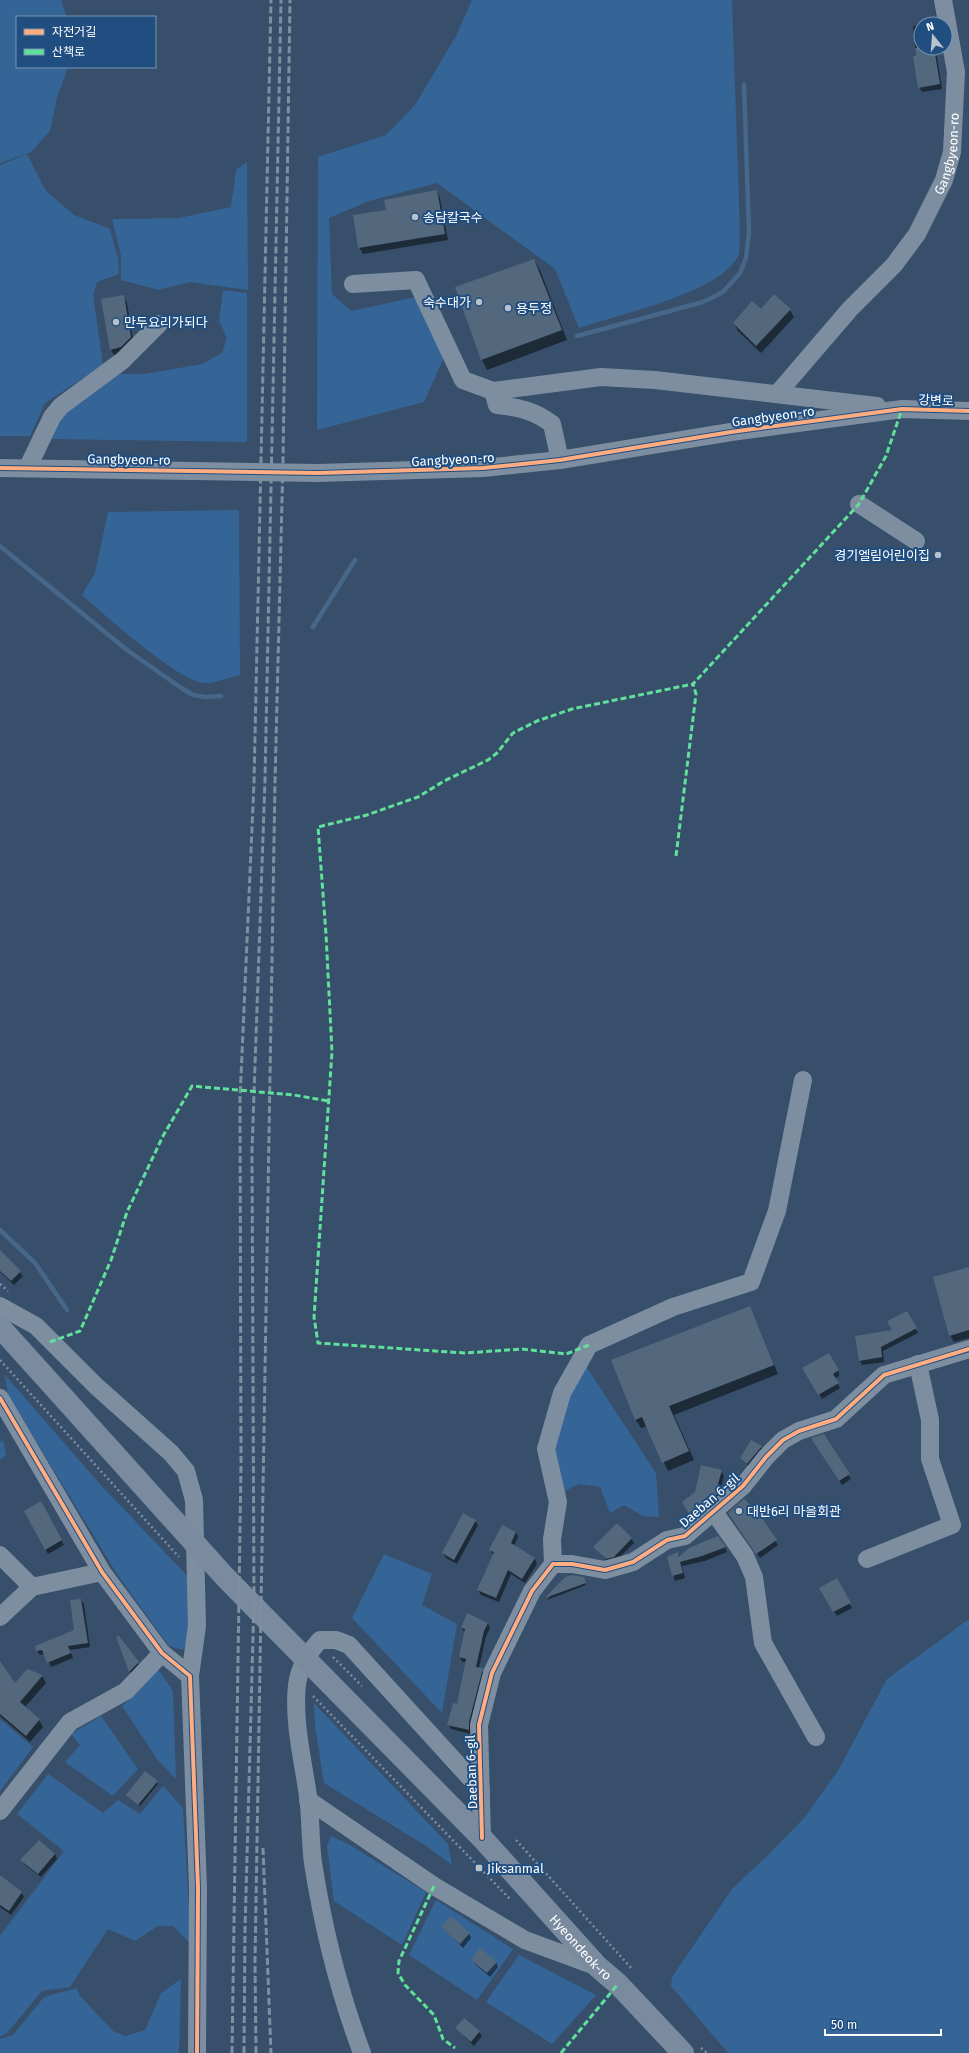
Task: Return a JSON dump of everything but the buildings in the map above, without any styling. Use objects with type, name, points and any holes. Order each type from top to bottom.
[{"type":"main road","name":"Hyeondeok-ro","points":[[0,1327],[225,1576],[482,1838],[598,1967],[618,1984],[684,2053]]},
{"type":"street","name":"Gangbyeon-ro","points":[[777,394],[850,309],[894,265],[917,234],[944,180],[952,152],[956,72],[943,0]]},
{"type":"street","points":[[353,284],[416,280],[463,380],[493,391],[602,377],[655,380],[902,409]]},
{"type":"street","points":[[28,467],[52,417],[61,406],[122,361],[159,324]]},
{"type":"street","points":[[493,391],[497,404],[520,408],[539,414],[552,424],[560,460]]},
{"type":"street","name":"Gangbyeon-ro","points":[[0,468],[28,467],[318,473],[483,468],[560,460],[731,432],[902,409]]},
{"type":"street","name":"강변로","points":[[902,409],[969,411]]},
{"type":"street","points":[[859,504],[916,541]]},
{"type":"street","points":[[553,1564],[552,1539],[558,1502],[546,1449],[562,1393],[589,1345],[673,1307],[751,1282],[777,1211],[803,1080]]},
{"type":"street","points":[[0,1306],[36,1326],[96,1386],[171,1453],[186,1472],[194,1500],[197,1618],[190,1676],[198,1888],[197,2053]]},
{"type":"street","name":"Daeban 6-gil","points":[[482,1838],[482,1790],[479,1725],[492,1673],[532,1591],[553,1564],[572,1564],[605,1570],[633,1562],[667,1540],[685,1536],[743,1486],[766,1457],[784,1440],[799,1431],[836,1419],[884,1375],[969,1349]]},
{"type":"street","points":[[867,1559],[952,1525],[930,1459],[930,1420],[918,1364]]},
{"type":"street","points":[[0,1398],[102,1572],[162,1653],[190,1676]]},
{"type":"street","points":[[714,1512],[748,1563],[754,1578],[763,1643],[816,1737]]},
{"type":"street","points":[[0,1555],[32,1587]]},
{"type":"street","points":[[0,1617],[32,1587],[102,1572]]},
{"type":"street","points":[[362,2053],[348,2015],[326,1928],[313,1861],[308,1800],[296,1712],[297,1684],[302,1665],[310,1651],[320,1640],[336,1640],[349,1645],[482,1790]]},
{"type":"street","points":[[0,1811],[70,1722],[126,1691],[162,1653]]},
{"type":"street","points":[[308,1800],[434,1886],[525,1940],[598,1967]]},
{"type":"path","points":[[0,1360],[176,1554]]},
{"type":"path","points":[[326,1709],[515,1904]]},
{"type":"path","points":[[516,1840],[636,1975]]},
{"type":"shaded area","points":[[0,0],[61,0],[67,16],[16,16],[16,68],[68,68],[57,98],[50,131],[31,152],[0,163]]},
{"type":"shaded area","points":[[472,0],[732,0],[740,234],[737,258],[726,271],[689,292],[641,309],[579,328],[555,269],[437,183],[369,201],[329,218],[332,294],[351,311],[416,297],[445,355],[424,402],[317,430],[318,157],[386,135],[415,105],[456,36]]},
{"type":"shaded area","points":[[27,154],[46,191],[74,215],[110,229],[118,259],[119,274],[97,282],[93,295],[103,365],[45,403],[30,436],[0,436],[0,165]]},
{"type":"shaded area","points":[[247,162],[248,290],[189,282],[159,290],[121,280],[121,256],[112,219],[179,218],[231,207],[236,170]]},
{"type":"shaded area","points":[[223,290],[247,293],[247,442],[50,439],[56,425],[67,411],[120,374],[145,374],[202,364],[222,353],[227,338],[219,321]]},
{"type":"shaded area","points":[[239,510],[240,675],[208,683],[192,679],[160,660],[82,595],[95,573],[108,512]]},
{"type":"shaded area","points":[[585,1365],[656,1473],[659,1517],[643,1516],[624,1505],[610,1513],[600,1487],[579,1484],[563,1492],[551,1450],[567,1393]]},
{"type":"shaded area","points":[[5,1375],[99,1483],[193,1582],[188,1638],[183,1650],[169,1646],[117,1574],[8,1395]]},
{"type":"shaded area","points":[[3,1440],[6,1455],[0,1460],[0,1442]]},
{"type":"shaded area","points":[[384,1554],[432,1574],[422,1605],[457,1624],[442,1713],[352,1618]]},
{"type":"shaded area","points":[[969,1619],[969,2053],[728,2053],[671,1986],[672,1977],[732,1889],[805,1817],[839,1769],[887,1679]]},
{"type":"shaded area","points":[[158,1669],[173,1691],[176,1779],[157,1759],[122,1706],[137,1693]]},
{"type":"shaded area","points":[[314,1703],[448,1844],[452,1865],[426,1846],[324,1783],[315,1726]]},
{"type":"shaded area","points":[[101,1716],[138,1769],[113,1796],[65,1762],[80,1745],[71,1734]]},
{"type":"shaded area","points":[[0,1719],[33,1747],[0,1791]]},
{"type":"shaded area","points":[[48,1774],[103,1813],[118,1800],[140,1814],[163,1786],[183,1808],[191,1944],[173,1926],[158,1926],[135,1941],[108,1929],[70,1987],[42,1991],[6,2034],[0,2036],[0,1936],[64,1851],[17,1814]]},
{"type":"shaded area","points":[[331,1836],[348,1844],[426,1892],[402,1945],[334,1901],[327,1846]]},
{"type":"shaded area","points":[[436,1900],[513,1949],[477,2000],[409,1955]]},
{"type":"shaded area","points":[[519,1955],[596,1995],[552,2044],[486,2002]]},
{"type":"shaded area","points":[[181,1979],[179,2053],[0,2053],[0,2039],[13,2035],[44,1997],[77,1988],[79,1995],[113,2031],[125,2036],[145,2030],[161,1993]]},
{"type":"waterway","points":[[577,336],[703,302],[723,292],[740,273],[746,258],[749,232],[744,85]]},
{"type":"waterway","points":[[0,546],[127,650],[180,687],[193,695],[206,697],[221,696]]},
{"type":"waterway","points":[[313,627],[355,560]]},
{"type":"waterway","points":[[0,1230],[35,1263],[67,1310]]},
{"type":"railway","points":[[232,2053],[241,1465],[240,1099],[254,783],[271,0]]},
{"type":"railway","points":[[244,2053],[245,1930],[254,1601],[252,1151],[265,780],[281,0]]},
{"type":"railway","points":[[256,2053],[255,1961],[275,782],[283,461],[290,0]]},
{"type":"railway","points":[[263,1848],[271,2053]]},
{"type":"marked path","points":[[676,856],[696,694],[693,684],[859,504],[886,456],[902,409]]},
{"type":"marked path","points":[[589,1345],[566,1354],[522,1349],[465,1353],[318,1343],[314,1317],[332,1052],[326,934],[318,827],[367,815],[418,797],[444,781],[488,760],[497,753],[513,733],[537,721],[572,709],[693,684]]},
{"type":"marked path","points":[[50,1342],[80,1331],[111,1260],[127,1212],[163,1136],[192,1086],[294,1095],[329,1101]]},
{"type":"marked path","points":[[434,1886],[399,1961],[398,1973],[405,1985],[434,2015],[443,2039],[455,2048]]},
{"type":"marked path","points":[[561,2053],[618,1984]]},
{"type":"cycle path","points":[[0,468],[318,473],[483,468],[560,460],[731,432],[902,409],[969,411]]},
{"type":"cycle path","points":[[482,1838],[479,1725],[492,1673],[532,1591],[553,1564],[572,1564],[605,1570],[633,1562],[667,1540],[685,1536],[743,1486],[766,1457],[783,1440],[799,1431],[836,1419],[884,1375],[969,1349]]},
{"type":"cycle path","points":[[0,1398],[102,1572],[162,1653],[190,1676],[198,1888],[197,2053]]},
{"type":"place","name":"송담칼국수","points":[[415,217]]},
{"type":"place","name":"숙수대가","points":[[479,302]]},
{"type":"place","name":"용두정","points":[[508,308]]},
{"type":"place","name":"만두요리가되다","points":[[116,322]]},
{"type":"place","name":"경기엘림어린이집","points":[[938,555]]},
{"type":"place","name":"대반6리 마을회관","points":[[739,1511]]},
{"type":"place","name":"Jiksanmal","points":[[479,1868]]}]
